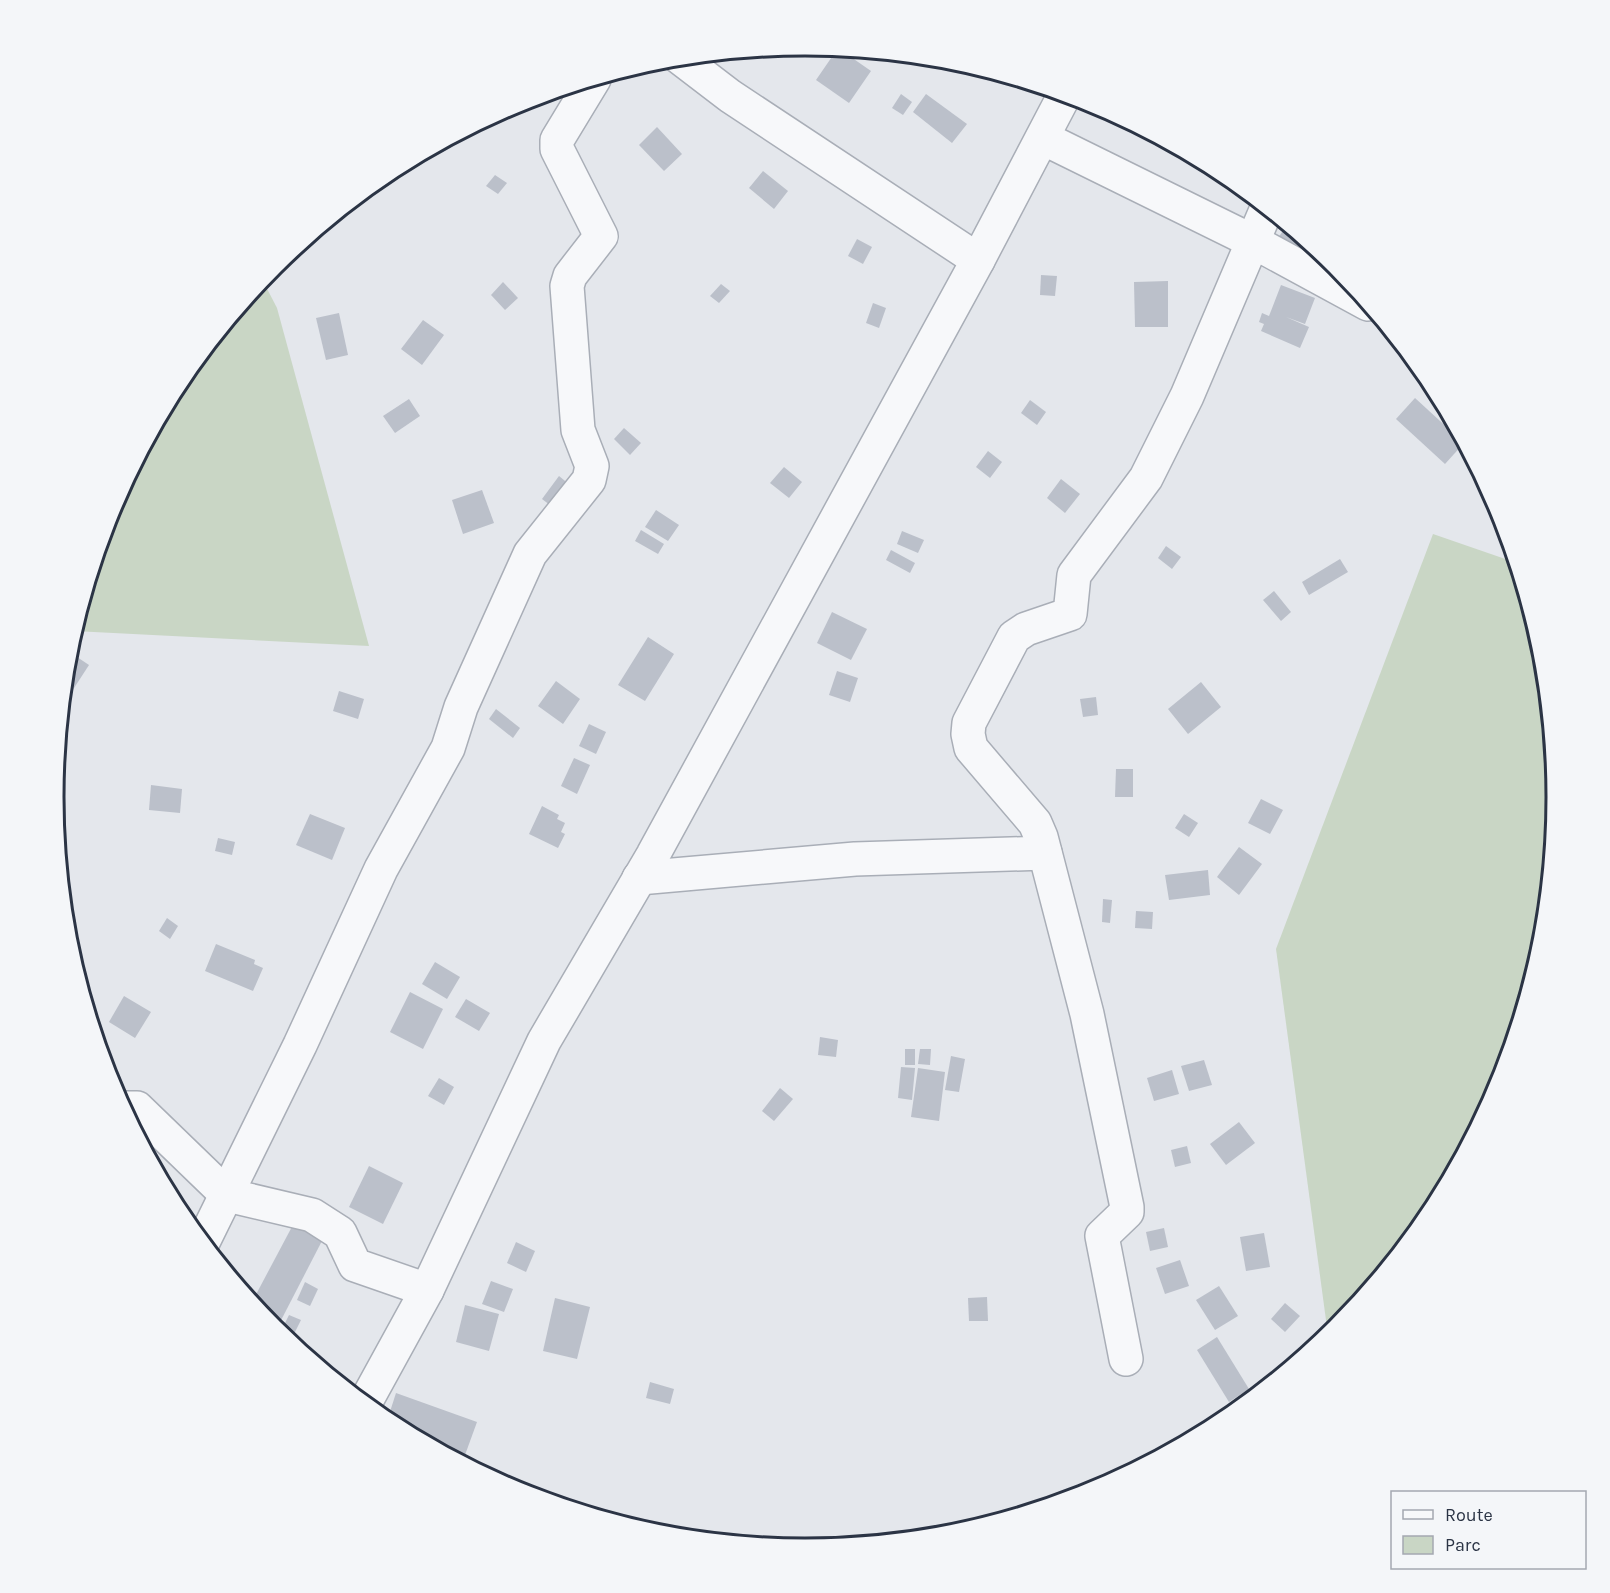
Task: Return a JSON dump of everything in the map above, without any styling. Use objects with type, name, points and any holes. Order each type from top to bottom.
[{"type":"street","points":[[689,65],[729,96],[978,260]]},
{"type":"street","points":[[207,1234],[300,1045],[381,869],[448,747],[460,707],[530,554],[589,480],[592,473],[592,466],[578,430],[567,286],[570,276],[601,236],[559,155],[557,140],[588,89]]},
{"type":"street","points":[[369,1395],[427,1290],[544,1041],[639,879],[978,260],[1061,102]]},
{"type":"street","points":[[1043,138],[1252,241],[1348,293]]},
{"type":"street","points":[[1126,1359],[1102,1236],[1127,1212],[1127,1207],[1087,1014],[1035,823],[971,748],[969,723],[1014,637],[1026,629],[1070,614],[1074,574],[1146,478],[1187,396],[1264,215]]},
{"type":"street","points":[[639,879],[855,859],[1045,853]]},
{"type":"street","points":[[133,1108],[137,1108],[227,1195],[312,1215],[340,1233],[355,1264],[427,1290]]},
{"type":"green space","points":[[267,288],[277,308],[369,646],[83,631],[103,558],[120,513],[163,426],[217,345]]},
{"type":"green space","points":[[1433,534],[1508,560],[1532,652],[1540,700],[1546,796],[1540,893],[1521,988],[1490,1080],[1447,1167],[1393,1248],[1326,1323],[1276,949]]},
{"type":"building","points":[[832,57],[851,57],[871,71],[849,103],[816,80]]},
{"type":"building","points":[[901,94],[912,102],[903,115],[892,108]]},
{"type":"building","points":[[926,94],[967,124],[952,143],[913,112]]},
{"type":"building","points":[[657,127],[682,154],[664,171],[639,145]]},
{"type":"building","points":[[763,171],[788,191],[774,209],[749,188]]},
{"type":"building","points":[[495,175],[507,183],[498,194],[486,186]]},
{"type":"building","points":[[1283,230],[1304,249],[1300,255],[1278,238]]},
{"type":"building","points":[[857,239],[872,247],[863,264],[848,256]]},
{"type":"building","points":[[1041,275],[1057,276],[1055,296],[1040,295]]},
{"type":"building","points":[[1168,281],[1168,327],[1135,327],[1134,282]]},
{"type":"building","points":[[503,282],[518,298],[505,310],[491,295]]},
{"type":"building","points":[[721,284],[730,291],[719,303],[710,296]]},
{"type":"building","points":[[1281,285],[1315,298],[1305,324],[1286,317],[1309,327],[1300,348],[1261,331],[1264,324],[1259,322],[1262,313],[1269,316]]},
{"type":"building","points":[[873,303],[886,308],[879,328],[866,323]]},
{"type":"building","points":[[339,313],[348,355],[326,360],[316,318]]},
{"type":"building","points":[[423,320],[444,335],[422,365],[401,349]]},
{"type":"building","points":[[1415,398],[1448,429],[1459,448],[1445,464],[1396,419]]},
{"type":"building","points":[[409,399],[420,416],[395,433],[383,416]]},
{"type":"building","points":[[1030,400],[1046,412],[1037,425],[1021,413]]},
{"type":"building","points":[[624,428],[641,443],[630,455],[614,439]]},
{"type":"building","points":[[988,451],[1002,462],[990,478],[976,467]]},
{"type":"building","points":[[784,467],[802,482],[789,498],[770,483]]},
{"type":"building","points":[[559,476],[576,490],[559,512],[542,499]]},
{"type":"building","points":[[1061,479],[1080,494],[1065,513],[1047,498]]},
{"type":"building","points":[[482,490],[494,523],[463,534],[452,500]]},
{"type":"building","points":[[656,510],[679,525],[668,541],[645,527]]},
{"type":"building","points":[[641,530],[664,544],[658,554],[635,541]]},
{"type":"building","points":[[902,531],[924,540],[918,553],[897,544]]},
{"type":"building","points":[[1166,546],[1181,557],[1172,569],[1158,558]]},
{"type":"building","points":[[891,550],[915,563],[910,573],[886,560]]},
{"type":"building","points":[[1340,559],[1348,572],[1309,595],[1302,582]]},
{"type":"building","points":[[1274,591],[1291,612],[1281,621],[1263,600]]},
{"type":"building","points":[[832,612],[867,629],[851,660],[817,643]]},
{"type":"building","points":[[648,637],[674,654],[645,701],[618,685]]},
{"type":"building","points":[[77,657],[89,665],[71,692]]},
{"type":"building","points":[[837,671],[858,678],[850,702],[829,695]]},
{"type":"building","points":[[556,681],[580,699],[563,724],[538,706]]},
{"type":"building","points":[[1201,682],[1221,707],[1188,734],[1168,709]]},
{"type":"building","points":[[339,691],[364,699],[358,719],[333,711]]},
{"type":"building","points":[[1096,697],[1098,715],[1083,717],[1080,699]]},
{"type":"building","points":[[496,709],[520,728],[513,738],[489,719]]},
{"type":"building","points":[[589,724],[606,732],[596,754],[579,746]]},
{"type":"building","points":[[574,758],[590,765],[577,794],[561,786]]},
{"type":"building","points":[[1116,769],[1133,769],[1133,797],[1115,797]]},
{"type":"building","points":[[151,785],[182,789],[180,813],[149,810]]},
{"type":"building","points":[[1261,799],[1283,810],[1270,834],[1248,823]]},
{"type":"building","points":[[542,806],[559,815],[557,819],[565,823],[561,832],[565,834],[558,848],[529,834]]},
{"type":"building","points":[[310,814],[345,828],[332,860],[296,845]]},
{"type":"building","points":[[1184,814],[1198,823],[1189,837],[1175,828]]},
{"type":"building","points":[[218,838],[235,842],[232,855],[215,851]]},
{"type":"building","points":[[1239,847],[1262,864],[1239,895],[1217,877]]},
{"type":"building","points":[[1208,870],[1210,895],[1169,900],[1165,875]]},
{"type":"building","points":[[1103,899],[1112,900],[1110,923],[1102,922]]},
{"type":"building","points":[[1136,911],[1153,912],[1152,929],[1135,928]]},
{"type":"building","points":[[167,918],[178,926],[170,939],[159,931]]},
{"type":"building","points":[[216,944],[255,960],[254,964],[263,968],[253,991],[205,971]]},
{"type":"building","points":[[435,962],[460,977],[447,999],[422,984]]},
{"type":"building","points":[[410,992],[443,1009],[423,1049],[390,1032]]},
{"type":"building","points":[[124,996],[151,1012],[135,1038],[109,1022]]},
{"type":"building","points":[[466,999],[490,1013],[479,1031],[455,1017]]},
{"type":"building","points":[[820,1037],[838,1040],[836,1057],[818,1055]]},
{"type":"building","points":[[905,1049],[915,1049],[915,1065],[905,1065]]},
{"type":"building","points":[[920,1049],[931,1049],[930,1065],[918,1064]]},
{"type":"building","points":[[951,1056],[965,1059],[959,1092],[945,1090]]},
{"type":"building","points":[[1204,1060],[1212,1085],[1189,1091],[1181,1066]]},
{"type":"building","points":[[901,1067],[915,1068],[912,1100],[898,1098]]},
{"type":"building","points":[[918,1068],[945,1072],[939,1121],[911,1117]]},
{"type":"building","points":[[1172,1070],[1179,1094],[1154,1101],[1147,1078]]},
{"type":"building","points":[[439,1078],[454,1087],[444,1105],[428,1096]]},
{"type":"building","points":[[780,1088],[793,1099],[774,1121],[762,1111]]},
{"type":"building","points":[[1239,1122],[1255,1143],[1226,1165],[1210,1144]]},
{"type":"building","points":[[1187,1146],[1191,1163],[1175,1167],[1171,1150]]},
{"type":"building","points":[[369,1166],[403,1183],[383,1224],[349,1207]]},
{"type":"building","points":[[295,1221],[324,1237],[281,1320],[256,1294]]},
{"type":"building","points":[[1164,1228],[1168,1247],[1150,1251],[1146,1232]]},
{"type":"building","points":[[1264,1233],[1270,1267],[1246,1271],[1240,1237]]},
{"type":"building","points":[[516,1242],[535,1251],[526,1272],[507,1263]]},
{"type":"building","points":[[1180,1260],[1189,1286],[1165,1294],[1156,1268]]},
{"type":"building","points":[[491,1281],[513,1289],[504,1312],[482,1304]]},
{"type":"building","points":[[305,1282],[318,1289],[310,1306],[297,1300]]},
{"type":"building","points":[[1219,1286],[1238,1316],[1215,1330],[1196,1300]]},
{"type":"building","points":[[987,1297],[988,1321],[969,1321],[968,1298]]},
{"type":"building","points":[[555,1298],[590,1307],[577,1359],[543,1351]]},
{"type":"building","points":[[1285,1303],[1300,1316],[1285,1332],[1271,1319]]},
{"type":"building","points":[[465,1305],[499,1314],[489,1351],[456,1342]]},
{"type":"building","points":[[289,1315],[301,1320],[294,1333],[285,1324]]},
{"type":"building","points":[[1217,1337],[1249,1389],[1229,1402],[1197,1350]]},
{"type":"building","points":[[650,1382],[674,1389],[670,1404],[646,1398]]},
{"type":"building","points":[[396,1393],[477,1422],[465,1455],[390,1411]]}]
